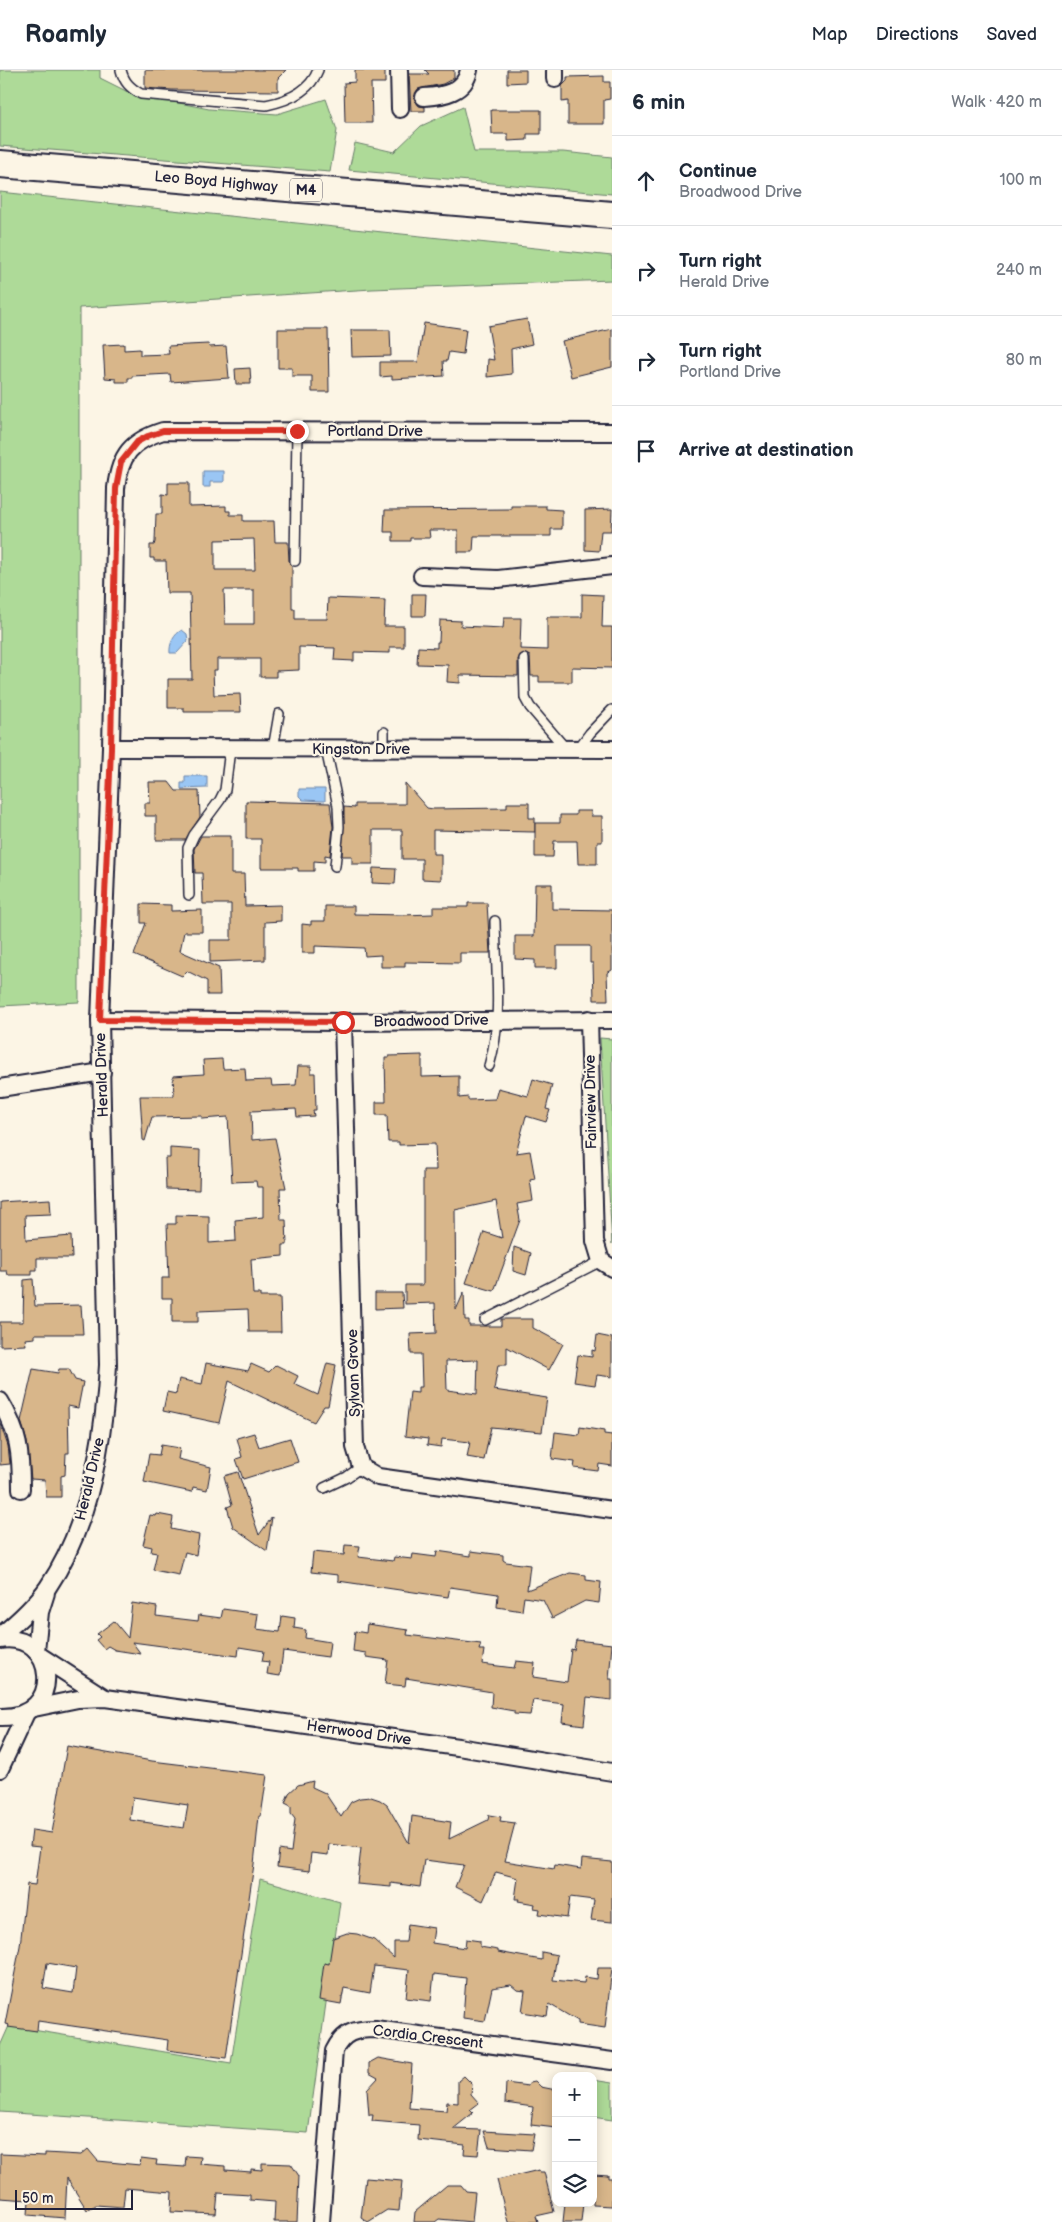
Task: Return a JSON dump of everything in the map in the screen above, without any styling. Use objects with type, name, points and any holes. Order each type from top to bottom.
[{"type":"main road","name":"Leo Boyd Highway","points":[[0,164],[612,215]]},
{"type":"street","points":[[399,70],[400,109]]},
{"type":"street","points":[[424,97],[447,94],[458,89],[465,82],[469,70]]},
{"type":"street","name":"Portland Drive","points":[[121,462],[137,442],[163,431],[612,432]]},
{"type":"street","name":"Herald Drive","points":[[0,1638],[47,1588],[71,1547],[82,1518],[100,1439],[107,1387],[100,1020],[111,748],[116,488],[121,462]]},
{"type":"street","points":[[422,576],[519,578],[612,566]]},
{"type":"street","name":"Kingston Drive","points":[[111,748],[612,749]]},
{"type":"street","name":"Fairview Drive","points":[[589,1019],[595,1241],[607,1265]]},
{"type":"street","name":"Broadwood Drive","points":[[100,1020],[343,1022],[612,1020]]},
{"type":"street","name":"Sylvan Grove","points":[[343,1022],[355,1447],[361,1467]]},
{"type":"street","points":[[0,1088],[102,1072]]},
{"type":"street","points":[[0,1401],[12,1423],[18,1442],[21,1489]]},
{"type":"street","points":[[361,1467],[378,1477],[612,1510]]},
{"type":"street","name":"Herald Drive","points":[[38,1654],[40,1612],[47,1588]]},
{"type":"street","name":"Herrwood Drive","points":[[0,1638],[18,1640],[105,1698]]},
{"type":"street","points":[[0,1769],[30,1711],[41,1699],[47,1678],[38,1654]]},
{"type":"street","name":"Herrwood Drive","points":[[0,1718],[13,1718],[30,1711],[78,1699],[105,1698],[468,1748],[612,1772]]},
{"type":"street","name":"Cordia Crescent","points":[[320,2222],[334,2051],[339,2040],[349,2032],[360,2029],[375,2029],[612,2061]]},
{"type":"lane","points":[[121,70],[124,80],[131,89],[141,94],[266,105],[282,102],[295,96],[307,86],[318,70]]},
{"type":"lane","points":[[295,561],[297,431]]},
{"type":"lane","points":[[524,659],[525,698],[530,708],[572,749],[612,710]]},
{"type":"lane","points":[[272,749],[279,714]]},
{"type":"lane","points":[[384,732],[384,749]]},
{"type":"lane","points":[[189,895],[188,848],[194,835],[220,800],[225,790],[230,749]]},
{"type":"lane","points":[[326,749],[338,806],[339,827],[335,866]]},
{"type":"lane","points":[[489,1066],[496,1042],[498,1020],[495,921]]},
{"type":"lane","points":[[485,1320],[607,1265]]},
{"type":"lane","points":[[324,1488],[361,1467]]},
{"type":"green space","points":[[0,70],[100,70],[100,78],[130,93],[209,109],[277,114],[326,99],[337,130],[330,172],[0,146]]},
{"type":"green space","points":[[463,107],[474,152],[563,152],[612,157],[612,194],[349,170],[355,143],[394,152],[421,126]]},
{"type":"green space","points":[[0,192],[612,256],[612,280],[372,289],[79,308],[79,1002],[0,1006]]},
{"type":"green space","points":[[600,1038],[612,1039],[612,1244]]},
{"type":"green space","points":[[260,1879],[340,1902],[308,2133],[0,2112],[0,2046],[9,2026],[231,2063]]},
{"type":"green space","points":[[597,2081],[612,2083],[612,2120],[597,2118]]},
{"type":"water","points":[[203,471],[224,471],[224,482],[210,482],[210,487],[203,487]]},
{"type":"water","points":[[182,630],[187,634],[188,641],[177,653],[170,653],[170,646],[173,640]]},
{"type":"water","points":[[185,776],[207,776],[207,788],[181,789],[181,783],[185,783]]},
{"type":"water","points":[[299,789],[325,789],[325,801],[303,800],[299,796]]},
{"type":"building","points":[[145,70],[286,70],[278,78],[278,91],[145,88]]},
{"type":"building","points":[[355,70],[385,70],[385,83],[371,83],[372,123],[345,123],[344,83],[355,82]]},
{"type":"building","points":[[425,70],[454,70],[454,78],[443,84],[418,89],[414,98],[419,106],[425,107],[425,111],[411,111],[409,74],[429,74]]},
{"type":"building","points":[[507,70],[526,70],[526,82],[507,83]]},
{"type":"building","points":[[604,76],[604,82],[610,82],[610,99],[604,100],[604,124],[568,124],[568,101],[562,102],[562,86],[567,81],[567,77]]},
{"type":"building","points":[[491,110],[541,110],[541,134],[527,134],[527,140],[508,141],[508,134],[492,134]]},
{"type":"building","points":[[527,319],[532,344],[511,349],[512,374],[487,377],[488,359],[494,360],[488,326]]},
{"type":"building","points":[[424,323],[466,329],[463,354],[449,352],[447,361],[443,361],[444,376],[392,379],[392,376],[380,377],[380,362],[418,362]]},
{"type":"building","points":[[278,329],[328,329],[329,392],[312,392],[312,376],[292,376],[292,368],[278,368]]},
{"type":"building","points":[[612,329],[612,367],[571,377],[562,341]]},
{"type":"building","points":[[351,330],[390,330],[391,356],[352,357]]},
{"type":"building","points":[[124,344],[124,350],[140,349],[140,355],[169,354],[168,346],[208,344],[209,347],[226,346],[229,378],[171,382],[170,374],[132,376],[132,378],[128,378],[128,382],[116,382],[116,379],[105,378],[103,345]]},
{"type":"building","points":[[250,368],[251,384],[236,384],[235,369]]},
{"type":"building","points":[[168,483],[189,483],[189,507],[226,506],[226,511],[230,511],[230,515],[243,515],[243,521],[274,521],[275,542],[288,542],[289,561],[292,566],[292,609],[295,609],[295,619],[327,619],[328,598],[385,600],[384,626],[404,626],[404,647],[390,647],[390,653],[354,652],[354,661],[334,660],[335,648],[299,647],[299,670],[276,671],[276,677],[260,677],[260,659],[217,659],[217,670],[213,670],[214,695],[240,694],[241,712],[184,712],[184,708],[168,708],[168,679],[192,679],[190,593],[167,593],[166,561],[154,561],[154,558],[150,558],[150,545],[154,545],[155,542],[156,514],[162,514],[162,494],[168,495]],"holes":[[[254,539],[255,570],[215,570],[215,540]],[[224,590],[254,590],[254,624],[225,624]]]},
{"type":"building","points":[[511,506],[546,506],[546,509],[562,510],[562,529],[551,529],[551,536],[474,536],[473,552],[458,552],[458,530],[429,530],[430,538],[410,538],[410,541],[393,541],[393,532],[384,532],[385,510],[511,509]]},
{"type":"building","points":[[612,509],[611,531],[601,531],[599,551],[585,550],[585,510]]},
{"type":"building","points":[[412,594],[426,594],[425,616],[412,616]]},
{"type":"building","points":[[582,594],[603,595],[602,627],[612,627],[612,668],[572,667],[572,682],[539,682],[539,676],[531,676],[530,656],[523,653],[518,659],[518,676],[460,675],[460,683],[447,682],[448,665],[417,664],[418,647],[437,648],[440,620],[461,621],[461,626],[503,628],[504,618],[521,618],[520,649],[547,650],[547,617],[582,617]]},
{"type":"building","points":[[149,782],[169,782],[176,791],[199,791],[200,817],[185,840],[156,840],[156,816],[145,816],[145,803],[150,803]]},
{"type":"building","points":[[405,783],[427,808],[433,809],[507,808],[507,803],[529,803],[529,818],[535,818],[535,832],[433,830],[433,854],[441,854],[441,880],[422,879],[422,859],[402,859],[402,830],[373,830],[373,864],[352,864],[352,856],[342,856],[344,807],[355,808],[355,804],[405,804]]},
{"type":"building","points":[[246,801],[330,803],[333,827],[330,856],[325,855],[325,862],[314,861],[314,871],[298,871],[298,868],[261,868],[261,839],[246,839]]},
{"type":"building","points":[[576,811],[591,811],[591,816],[602,816],[602,842],[597,842],[597,864],[578,864],[577,841],[554,841],[553,857],[535,857],[535,823],[560,823],[560,815],[576,815]]},
{"type":"building","points":[[201,836],[231,836],[231,874],[244,874],[245,906],[281,905],[281,921],[265,922],[265,960],[210,962],[210,940],[231,940],[231,904],[203,904],[202,873],[195,873],[194,849]]},
{"type":"building","points":[[373,868],[396,869],[395,884],[372,883]]},
{"type":"building","points":[[535,884],[552,884],[552,909],[612,910],[612,970],[607,973],[608,1000],[594,1000],[593,963],[590,963],[590,946],[557,946],[557,968],[535,968],[535,960],[515,959],[515,936],[534,936]]},
{"type":"building","points":[[468,903],[487,903],[490,953],[460,953],[460,963],[405,962],[405,967],[381,967],[381,955],[365,956],[364,948],[315,946],[315,953],[302,953],[302,924],[311,925],[311,921],[325,921],[325,906],[354,906],[354,914],[403,915],[433,914],[433,907],[468,907]]},
{"type":"building","points":[[141,904],[171,905],[171,911],[202,910],[202,932],[184,932],[180,951],[219,968],[220,995],[207,995],[207,981],[187,971],[182,976],[134,955],[146,923],[141,923]]},
{"type":"building","points":[[422,1055],[422,1077],[459,1076],[459,1098],[468,1097],[468,1100],[495,1099],[498,1088],[528,1096],[533,1079],[552,1085],[546,1109],[550,1110],[546,1122],[526,1116],[516,1153],[530,1151],[535,1179],[530,1180],[533,1201],[517,1204],[520,1220],[494,1291],[466,1283],[484,1232],[502,1238],[496,1201],[455,1210],[456,1310],[464,1292],[465,1320],[469,1320],[469,1326],[501,1326],[501,1319],[533,1319],[533,1328],[563,1344],[549,1370],[507,1347],[507,1365],[498,1365],[494,1390],[547,1398],[542,1432],[491,1427],[484,1460],[467,1457],[470,1442],[442,1439],[441,1447],[427,1445],[428,1439],[405,1436],[410,1392],[418,1393],[418,1387],[422,1387],[421,1354],[411,1354],[410,1334],[436,1333],[435,1303],[405,1304],[405,1285],[423,1285],[423,1170],[436,1170],[435,1144],[399,1145],[399,1142],[388,1142],[387,1115],[376,1115],[376,1102],[386,1102],[385,1058],[389,1058],[389,1056]],"holes":[[[478,1360],[477,1394],[447,1390],[446,1361]]]},
{"type":"building","points":[[222,1059],[223,1069],[245,1068],[246,1081],[271,1080],[272,1086],[296,1085],[298,1066],[311,1066],[311,1073],[315,1073],[316,1110],[313,1110],[314,1116],[297,1117],[296,1109],[251,1111],[252,1140],[275,1138],[286,1188],[280,1188],[281,1220],[286,1220],[287,1245],[283,1245],[283,1256],[251,1259],[253,1294],[260,1294],[260,1297],[280,1297],[281,1332],[249,1332],[248,1309],[198,1311],[198,1322],[172,1322],[172,1298],[162,1298],[162,1278],[169,1278],[167,1224],[176,1224],[176,1215],[209,1216],[209,1243],[236,1241],[235,1220],[263,1217],[263,1187],[257,1187],[256,1181],[232,1182],[228,1117],[202,1119],[202,1116],[152,1117],[145,1141],[143,1140],[140,1096],[174,1096],[173,1076],[204,1074],[203,1060]]},
{"type":"building","points":[[170,1148],[200,1150],[199,1190],[166,1189],[165,1158],[170,1158]]},
{"type":"building","points":[[50,1199],[51,1214],[25,1215],[26,1240],[71,1236],[72,1258],[37,1258],[37,1270],[32,1270],[32,1275],[8,1275],[7,1271],[0,1271],[0,1202]]},
{"type":"building","points":[[514,1247],[531,1253],[526,1275],[513,1271]]},
{"type":"building","points":[[33,1279],[35,1306],[81,1305],[83,1334],[35,1334],[35,1338],[25,1339],[26,1345],[0,1346],[0,1322],[23,1322],[24,1280]]},
{"type":"building","points":[[375,1293],[402,1293],[403,1308],[375,1309]]},
{"type":"building","points":[[597,1335],[612,1338],[612,1377],[597,1375],[595,1385],[574,1382],[578,1355],[592,1357],[592,1350],[595,1351]]},
{"type":"building","points":[[206,1363],[248,1371],[251,1364],[269,1372],[276,1365],[298,1376],[294,1384],[318,1395],[327,1363],[336,1365],[328,1406],[324,1406],[314,1422],[229,1381],[219,1423],[163,1411],[167,1392],[176,1394],[179,1379],[202,1384]]},
{"type":"building","points":[[33,1369],[58,1373],[59,1369],[69,1369],[75,1380],[83,1382],[78,1408],[68,1406],[69,1453],[66,1453],[65,1475],[61,1476],[61,1497],[46,1497],[45,1480],[31,1479],[27,1442],[21,1421]]},
{"type":"building","points":[[0,1423],[8,1446],[10,1464],[0,1465]]},
{"type":"building","points":[[580,1427],[604,1431],[604,1434],[612,1435],[612,1466],[599,1464],[598,1471],[574,1468],[575,1462],[552,1459],[555,1432],[579,1435]]},
{"type":"building","points":[[254,1433],[259,1447],[290,1438],[298,1462],[243,1479],[236,1459],[242,1457],[237,1438]]},
{"type":"building","points":[[161,1445],[180,1448],[178,1459],[211,1467],[207,1490],[193,1487],[192,1492],[144,1482],[149,1454],[159,1455]]},
{"type":"building","points":[[238,1472],[259,1535],[272,1517],[267,1551],[233,1527],[227,1507],[232,1505],[224,1476]]},
{"type":"building","points":[[157,1514],[173,1517],[171,1529],[199,1535],[196,1555],[185,1552],[179,1575],[153,1570],[157,1553],[151,1552],[152,1547],[143,1545],[150,1515],[156,1516]]},
{"type":"building","points":[[345,1545],[360,1546],[358,1557],[393,1561],[394,1557],[412,1559],[413,1554],[436,1557],[437,1551],[471,1556],[471,1551],[503,1555],[503,1560],[506,1562],[530,1565],[527,1590],[570,1573],[586,1575],[586,1580],[601,1582],[599,1603],[585,1601],[552,1618],[543,1600],[524,1597],[522,1611],[497,1607],[498,1594],[450,1587],[448,1597],[338,1581],[338,1575],[311,1572],[313,1552],[344,1555]]},
{"type":"building","points":[[132,1603],[157,1607],[156,1616],[198,1621],[199,1615],[221,1618],[223,1609],[258,1614],[256,1629],[280,1632],[282,1616],[295,1618],[294,1628],[306,1630],[305,1638],[330,1642],[328,1657],[283,1651],[280,1676],[267,1674],[269,1662],[262,1661],[264,1651],[239,1647],[238,1656],[132,1642],[141,1654],[115,1650],[108,1646],[104,1649],[96,1640],[100,1637],[97,1634],[114,1621],[128,1638]]},
{"type":"building","points":[[367,1624],[408,1630],[407,1635],[481,1644],[479,1650],[484,1650],[482,1664],[514,1668],[516,1661],[535,1663],[533,1677],[567,1682],[571,1649],[574,1650],[576,1640],[612,1644],[609,1679],[612,1679],[612,1700],[587,1697],[584,1725],[562,1722],[564,1704],[533,1700],[530,1715],[514,1714],[514,1711],[491,1707],[492,1692],[406,1678],[405,1686],[385,1684],[388,1660],[366,1657],[366,1653],[353,1651],[355,1631],[366,1633]]},
{"type":"building","points":[[67,1746],[152,1761],[267,1775],[261,1816],[259,1816],[254,1864],[226,2058],[167,2050],[168,2040],[38,2021],[37,2031],[8,2027],[9,2025],[5,2024],[20,1946],[27,1884],[35,1885],[40,1847],[30,1846],[32,1830],[52,1833]],"holes":[[[133,1797],[188,1805],[184,1828],[130,1820]],[[47,1963],[76,1968],[73,1993],[43,1988]]]},
{"type":"building","points":[[313,1781],[312,1787],[325,1793],[341,1817],[351,1802],[360,1798],[371,1797],[380,1800],[387,1805],[409,1843],[412,1816],[451,1822],[449,1839],[488,1820],[489,1815],[501,1817],[500,1821],[515,1823],[505,1861],[554,1869],[555,1865],[581,1869],[582,1859],[612,1862],[612,1922],[591,1920],[594,1900],[570,1897],[567,1918],[539,1914],[540,1909],[534,1908],[535,1904],[515,1899],[518,1878],[496,1872],[483,1901],[455,1887],[464,1865],[424,1860],[420,1887],[391,1883],[391,1887],[357,1884],[361,1848],[329,1844],[328,1855],[311,1853],[309,1871],[277,1867],[279,1850],[291,1852],[295,1819],[291,1814],[291,1806],[285,1803],[289,1793],[298,1785]]},
{"type":"building","points":[[408,1924],[434,1928],[432,1943],[465,1948],[466,1939],[480,1941],[480,1947],[498,1950],[498,1952],[542,1960],[542,1952],[557,1955],[553,1980],[584,1983],[585,1977],[597,1979],[598,1968],[612,1968],[605,2028],[578,2024],[578,2021],[549,2004],[547,2016],[522,2012],[525,1991],[517,1990],[511,1985],[492,1988],[485,2021],[463,2018],[466,1978],[434,1974],[431,2001],[406,1998],[409,1970],[374,1966],[370,1993],[344,1988],[341,2004],[319,2000],[324,1963],[329,1964],[333,1938],[347,1933],[357,1934],[374,1940],[394,1958],[394,1942],[406,1942]]},
{"type":"building","points":[[378,2058],[412,2064],[409,2108],[446,2111],[447,2102],[458,2103],[458,2081],[464,2076],[472,2084],[471,2094],[479,2103],[470,2110],[473,2113],[453,2129],[481,2130],[478,2155],[464,2154],[465,2145],[418,2140],[419,2125],[372,2121],[373,2115],[369,2115],[367,2090],[378,2078],[369,2073],[369,2063]]},
{"type":"building","points":[[535,2081],[541,2087],[552,2089],[552,2128],[531,2125],[533,2107],[505,2103],[506,2083],[528,2086],[530,2082]]},
{"type":"building","points":[[484,2131],[534,2134],[531,2150],[489,2147]]},
{"type":"building","points":[[88,2149],[98,2161],[140,2165],[141,2158],[157,2160],[156,2165],[185,2167],[186,2156],[201,2157],[200,2164],[225,2166],[225,2170],[251,2172],[251,2169],[262,2170],[262,2163],[291,2164],[299,2176],[297,2222],[274,2222],[275,2202],[250,2200],[250,2195],[218,2193],[216,2214],[171,2212],[172,2192],[125,2188],[123,2207],[96,2205],[87,2210],[67,2178],[65,2218],[28,2215],[29,2200],[0,2198],[0,2154],[45,2156],[45,2153],[81,2155]]},
{"type":"building","points":[[539,2170],[544,2172],[554,2212],[536,2216],[538,2222],[508,2222],[497,2180]]},
{"type":"building","points":[[597,2174],[608,2175],[608,2178],[612,2178],[612,2206],[597,2205]]},
{"type":"building","points":[[366,2178],[402,2181],[399,2211],[387,2210],[368,2222],[361,2217]]},
{"type":"building","points":[[447,2185],[461,2185],[466,2191],[475,2192],[472,2222],[439,2219],[435,2222],[414,2222],[415,2212]]},
{"type":"building","points":[[565,2207],[583,2207],[581,2222],[563,2222]]},
{"type":"route","points":[[297,431],[163,431],[137,442],[121,462],[116,488],[111,748],[100,1020],[343,1022]]}]
